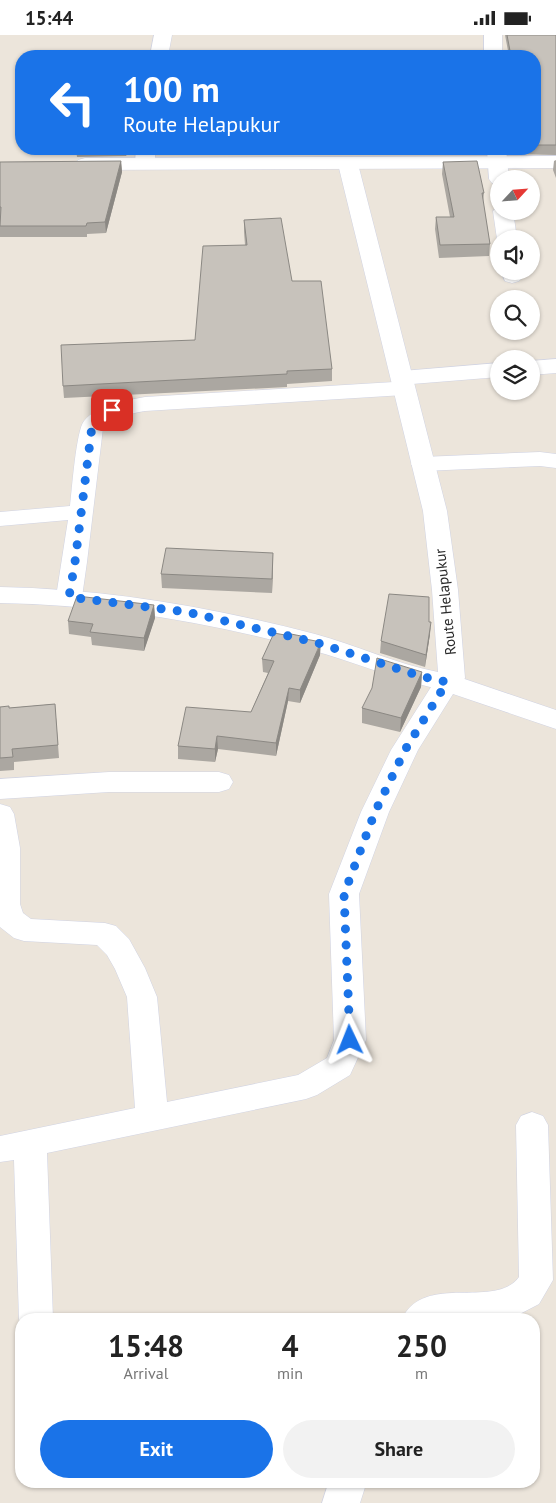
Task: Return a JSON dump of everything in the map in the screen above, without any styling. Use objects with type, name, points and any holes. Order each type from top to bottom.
[{"type":"street","points":[[160,50],[163,35]]},
{"type":"street","points":[[493,35],[493,50]]},
{"type":"street","points":[[68,164],[146,156],[348,164],[556,162]]},
{"type":"street","name":"Route Helapukur","points":[[348,164],[435,511],[445,590],[452,677],[447,682]]},
{"type":"street","points":[[540,367],[556,366]]},
{"type":"street","points":[[69,597],[92,426],[99,417],[112,410],[145,404],[403,383],[490,371]]},
{"type":"street","points":[[423,464],[540,459],[556,461]]},
{"type":"street","points":[[0,519],[81,512]]},
{"type":"street","points":[[0,595],[69,597],[187,612],[318,643],[420,676],[447,682],[556,720]]},
{"type":"street","points":[[35,1313],[15,1145],[306,1086],[339,1066],[350,1040],[344,894],[375,812],[405,750],[447,682]]},
{"type":"street","points":[[0,789],[109,782],[219,781]]},
{"type":"street","points":[[0,814],[6,848],[5,904],[10,919],[24,930],[105,934],[118,947],[130,968],[142,997],[152,1117]]},
{"type":"street","points":[[427,1313],[446,1308],[508,1304],[522,1298],[531,1291],[536,1280],[532,1125]]},
{"type":"street","points":[[342,1503],[346,1488]]},
{"type":"building","points":[[507,35],[556,35],[556,145],[541,145],[541,50],[510,50]]},
{"type":"building","points":[[121,161],[105,222],[87,223],[86,226],[0,226],[0,162]]},
{"type":"building","points":[[477,161],[484,193],[482,193],[490,244],[440,245],[436,217],[454,217],[443,162]]},
{"type":"building","points":[[281,218],[292,281],[321,281],[332,369],[287,371],[287,374],[63,386],[61,345],[195,340],[203,246],[247,245],[244,220]]},
{"type":"building","points":[[166,548],[273,553],[272,579],[161,574]]},
{"type":"building","points":[[389,594],[429,597],[429,622],[431,622],[426,655],[381,641]]},
{"type":"building","points":[[77,596],[154,605],[144,638],[90,632],[93,624],[68,621]]},
{"type":"building","points":[[274,633],[285,635],[286,633],[321,642],[300,690],[289,688],[276,743],[217,736],[215,749],[178,746],[186,707],[251,712],[274,661],[262,659]]},
{"type":"building","points":[[377,658],[422,672],[401,718],[362,708],[372,688]]},
{"type":"building","points":[[55,704],[58,745],[12,749],[13,757],[0,758],[0,707]]},
{"type":"route","points":[[112,410],[99,417],[92,426],[69,597],[187,612],[318,643],[420,676],[447,682],[405,750],[375,812],[344,894],[350,1040]]}]
